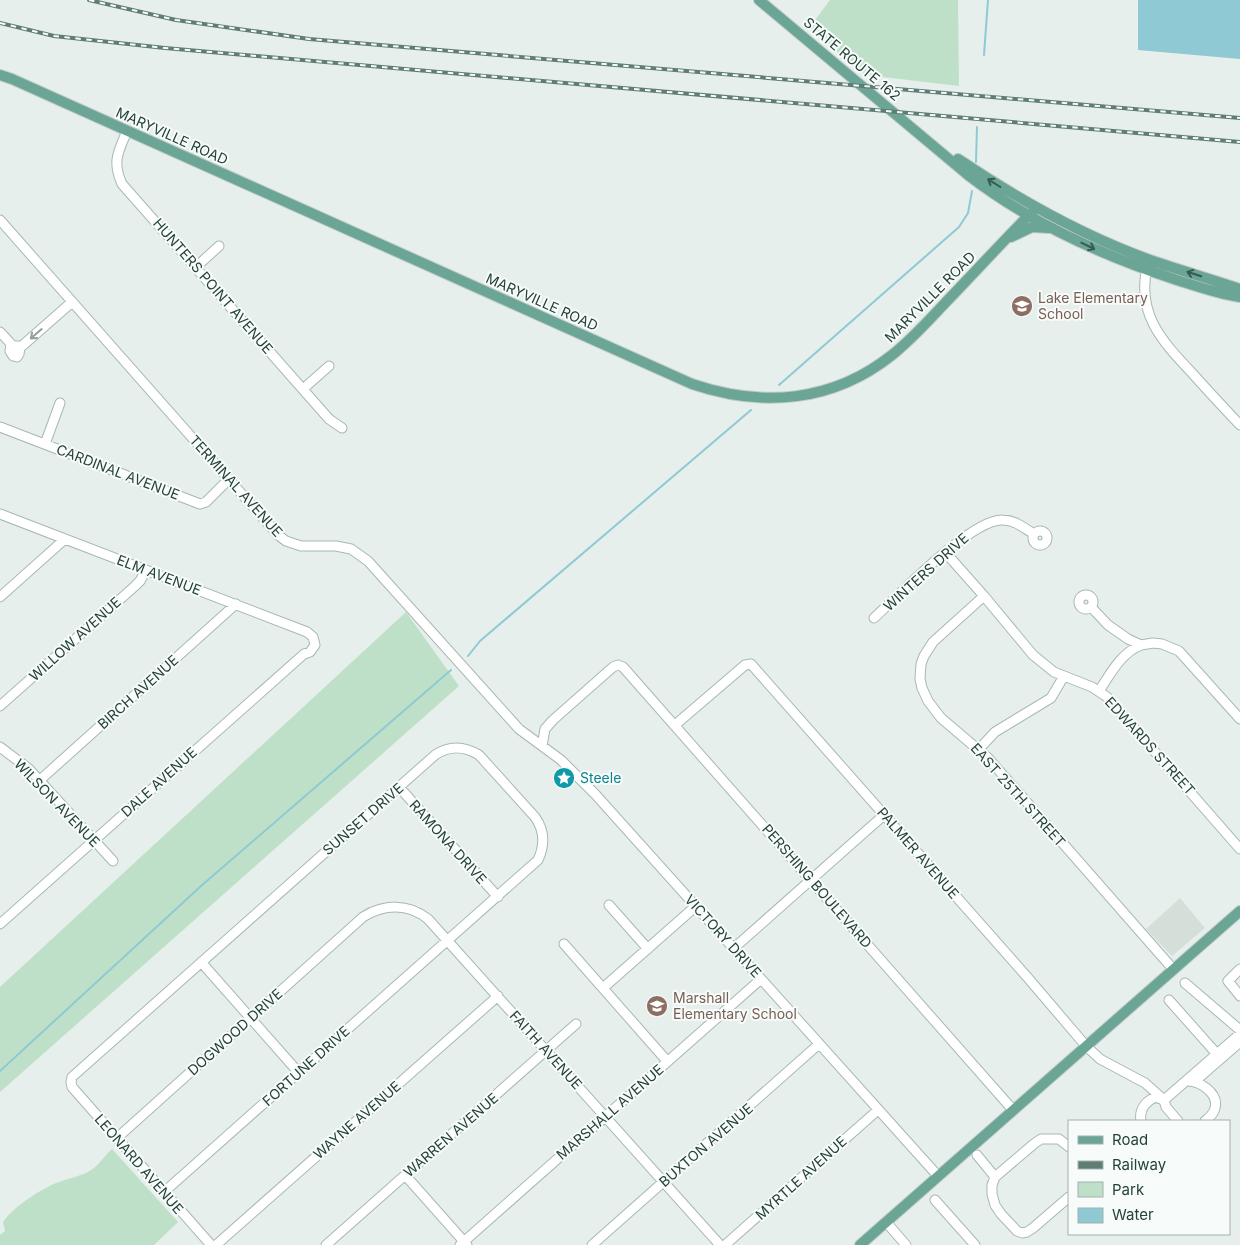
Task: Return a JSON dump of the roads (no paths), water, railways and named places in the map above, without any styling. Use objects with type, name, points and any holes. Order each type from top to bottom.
[{"type":"main road","name":"STATE ROUTE 162","points":[[759,0],[968,175],[1003,200],[1032,212]]},
{"type":"main road","name":"MARYVILLE ROAD","points":[[0,75],[692,384],[747,397],[783,398],[803,396],[838,386],[866,372],[905,344],[1032,212]]},
{"type":"main road","name":"STATE ROUTE 162","points":[[928,140],[1032,212]]},
{"type":"main road","points":[[1003,200],[1014,216],[1015,224],[1004,241]]},
{"type":"main road","points":[[1032,212],[1057,230],[1096,250],[1240,289]]},
{"type":"main road","points":[[1032,212],[1080,231],[1148,265],[1198,286],[1240,297]]},
{"type":"main road","points":[[1004,241],[1032,227],[1057,230]]},
{"type":"main road","points":[[860,1245],[1240,910]]},
{"type":"street","name":"HUNTERS POINT AVENUE","points":[[127,131],[116,160],[117,173],[122,184],[334,424],[342,428]]},
{"type":"street","name":"TERMINAL AVENUE","points":[[0,220],[272,530],[286,541],[301,546],[344,547],[364,557],[511,721],[542,746]]},
{"type":"street","points":[[196,267],[219,246]]},
{"type":"street","points":[[1148,265],[1145,297],[1154,328],[1167,347],[1238,420]]},
{"type":"street","points":[[0,332],[15,345],[72,302]]},
{"type":"street","points":[[303,389],[329,366]]},
{"type":"street","points":[[45,444],[60,403]]},
{"type":"street","name":"CARDINAL AVENUE","points":[[0,427],[200,504],[206,502],[228,480]]},
{"type":"street","name":"ELM AVENUE","points":[[0,514],[307,632],[315,641]]},
{"type":"street","name":"WINTERS DRIVE","points":[[874,618],[945,552],[973,530],[995,520],[1003,520],[1016,523],[1034,534]]},
{"type":"street","points":[[0,597],[65,539]]},
{"type":"street","name":"EDWARDS STREET","points":[[945,552],[1033,655],[1054,672],[1099,691],[1107,698],[1240,849]]},
{"type":"street","name":"WILLOW AVENUE","points":[[0,706],[135,586],[146,570]]},
{"type":"street","name":"EAST 25TH STREET","points":[[984,596],[933,642],[924,656],[920,672],[922,688],[934,710],[950,726],[979,749],[1173,970]]},
{"type":"street","name":"BIRCH AVENUE","points":[[40,780],[236,604]]},
{"type":"street","points":[[1091,607],[1118,632],[1141,645]]},
{"type":"street","name":"DALE AVENUE","points":[[0,924],[304,654],[310,652],[315,641]]},
{"type":"street","points":[[1099,691],[1122,657],[1134,648],[1153,643],[1162,644],[1179,651],[1240,719]]},
{"type":"street","name":"PALMER AVENUE","points":[[675,726],[748,664],[751,664],[1086,1046],[1100,1058],[1145,1083],[1164,1100],[1166,1106],[1177,1120]]},
{"type":"street","name":"PERSHING BOULEVARD","points":[[542,746],[542,736],[548,725],[613,666],[623,667],[1013,1110]]},
{"type":"street","points":[[979,749],[995,732],[1051,698],[1064,676]]},
{"type":"street","name":"VICTORY DRIVE","points":[[542,746],[561,760],[583,781],[938,1176]]},
{"type":"street","name":"WILSON AVENUE","points":[[0,747],[40,780],[112,861]]},
{"type":"street","name":"SUNSET DRIVE","points":[[71,1082],[72,1077],[439,752],[453,748],[465,748],[479,756],[535,817],[542,832],[543,846],[533,866],[448,941]]},
{"type":"street","name":"RAMONA DRIVE","points":[[399,787],[498,897]]},
{"type":"street","points":[[734,948],[884,815]]},
{"type":"street","points":[[609,905],[648,949]]},
{"type":"street","name":"FAITH AVENUE","points":[[353,926],[363,917],[380,909],[396,906],[421,913],[498,996],[720,1245]]},
{"type":"street","points":[[603,988],[696,906]]},
{"type":"street","name":"DOGWOOD DRIVE","points":[[117,1138],[353,926]]},
{"type":"street","name":"FORTUNE DRIVE","points":[[164,1192],[448,941]]},
{"type":"street","points":[[564,944],[667,1061]]},
{"type":"street","points":[[201,962],[299,1073]]},
{"type":"street","points":[[1240,969],[1228,981],[1240,996]]},
{"type":"street","name":"MARSHALL AVENUE","points":[[464,1244],[761,978]]},
{"type":"street","points":[[1185,983],[1240,1032],[1216,1053],[1191,1081]]},
{"type":"street","name":"WAYNE AVENUE","points":[[216,1245],[498,996]]},
{"type":"street","points":[[1169,1000],[1216,1053]]},
{"type":"street","name":"WARREN AVENUE","points":[[326,1245],[576,1024]]},
{"type":"street","points":[[1141,1120],[1140,1116],[1146,1102],[1155,1097],[1164,1100],[1240,1042]]},
{"type":"street","name":"BUXTON AVENUE","points":[[592,1245],[819,1044]]},
{"type":"street","points":[[1191,1081],[1204,1087],[1213,1097],[1216,1105],[1207,1120]]},
{"type":"street","name":"LEONARD AVENUE","points":[[71,1082],[72,1087],[211,1245]]},
{"type":"street","name":"MYRTLE AVENUE","points":[[725,1245],[878,1110]]},
{"type":"street","points":[[1068,1146],[1059,1139],[1041,1139],[995,1177],[992,1189],[995,1205],[1001,1214],[1017,1231],[1022,1233],[1033,1228],[1068,1197]]},
{"type":"street","points":[[977,1155],[995,1177]]},
{"type":"street","points":[[406,1175],[464,1244]]},
{"type":"street","points":[[935,1200],[975,1245]]},
{"type":"street","points":[[886,1222],[906,1245]]},
{"type":"water","points":[[1138,0],[1240,0],[1240,59],[1138,50]]},
{"type":"waterway","points":[[984,55],[988,0]]},
{"type":"waterway","points":[[976,162],[977,127]]},
{"type":"waterway","points":[[779,385],[959,227],[968,213],[972,191]]},
{"type":"waterway","points":[[468,656],[480,641],[751,410]]},
{"type":"waterway","points":[[0,1071],[201,886],[451,670]]},
{"type":"railway","points":[[89,0],[176,20],[309,39],[1240,118]]},
{"type":"railway","points":[[0,23],[54,36],[165,48],[1240,142]]},
{"type":"place","name":"Lake Elementary School","points":[[1022,306]]},
{"type":"place","name":"Steele","points":[[564,778]]},
{"type":"place","name":"Marshall Elementary School","points":[[657,1006]]}]
